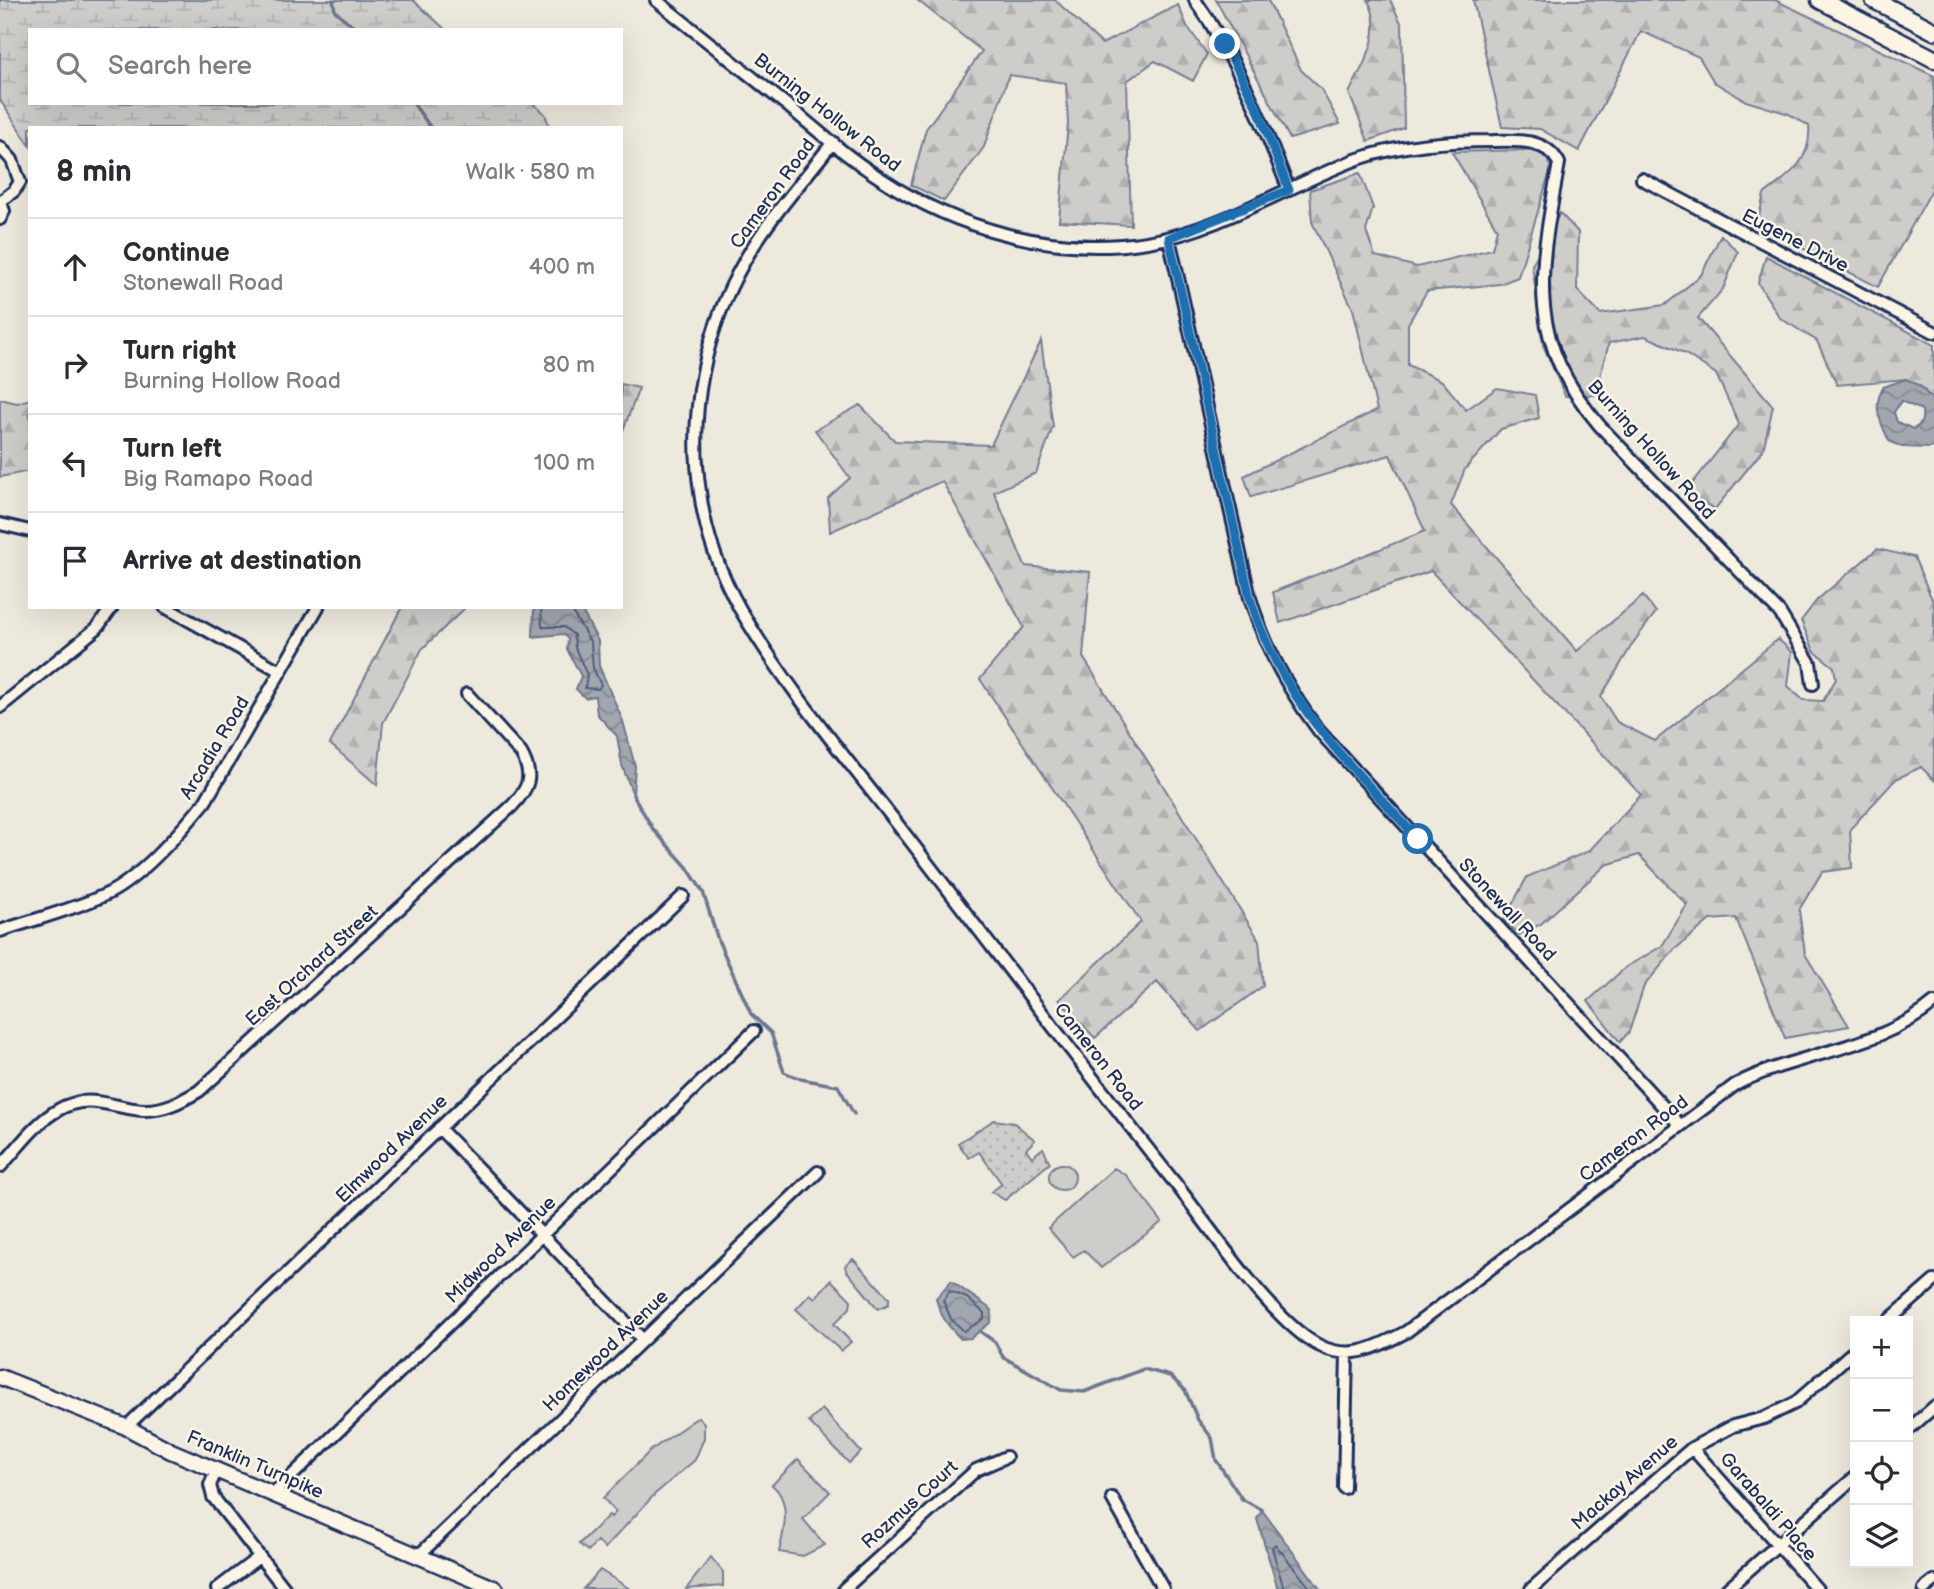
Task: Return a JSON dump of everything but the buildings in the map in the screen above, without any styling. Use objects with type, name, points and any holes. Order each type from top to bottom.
[{"type":"highway","points":[[1820,0],[1934,59]]},
{"type":"highway","points":[[1874,0],[1934,31]]},
{"type":"main road","name":"Franklin Turnpike","points":[[0,1377],[126,1427],[273,1494],[496,1589]]},
{"type":"street","name":"Burning Hollow Road","points":[[656,0],[832,142],[909,197],[940,212],[999,232],[1046,242],[1094,245],[1169,238],[1358,160],[1430,144],[1510,140],[1541,144],[1553,151],[1559,163],[1543,245],[1541,293],[1548,331],[1560,368],[1583,406],[1600,426],[1780,613],[1810,663],[1813,684]]},
{"type":"street","points":[[1195,0],[1225,44],[1259,112],[1289,190]]},
{"type":"street","name":"Cameron Road","points":[[832,142],[745,260],[729,291],[710,341],[698,404],[696,465],[706,524],[723,574],[754,631],[822,725],[1236,1261],[1310,1340],[1322,1347],[1347,1353],[1374,1348],[1437,1311],[1680,1125],[1754,1075],[1888,1031],[1934,1003]]},
{"type":"street","points":[[0,147],[12,160],[20,182],[14,191],[1,201],[4,211],[0,219]]},
{"type":"street","name":"Eugene Drive","points":[[1642,179],[1934,332]]},
{"type":"street","name":"Stonewall Road","points":[[1169,238],[1250,598],[1269,653],[1283,679],[1319,731],[1680,1125]]},
{"type":"street","points":[[0,524],[28,531]]},
{"type":"street","points":[[0,707],[97,628],[110,609]]},
{"type":"street","points":[[169,609],[280,671]]},
{"type":"street","name":"Arcadia Road","points":[[0,931],[107,894],[125,882],[166,845],[205,803],[317,609]]},
{"type":"street","name":"East Orchard Street","points":[[0,1167],[42,1122],[59,1109],[94,1100],[150,1110],[173,1105],[199,1091],[512,806],[528,788],[528,765],[521,753],[467,694]]},
{"type":"street","name":"Elmwood Avenue","points":[[126,1427],[683,895]]},
{"type":"street","name":"Midwood Avenue","points":[[273,1494],[754,1031]]},
{"type":"street","points":[[439,1128],[643,1340]]},
{"type":"street","name":"Homewood Avenue","points":[[418,1556],[818,1172]]},
{"type":"street","points":[[1894,1316],[1934,1281]]},
{"type":"street","points":[[1344,1488],[1347,1353]]},
{"type":"street","name":"Mackay Avenue","points":[[1531,1589],[1692,1448],[1733,1426],[1764,1418],[1795,1403],[1850,1354]]},
{"type":"street","points":[[1913,1426],[1934,1407]]},
{"type":"street","name":"Garabaldi Place","points":[[1692,1448],[1817,1589]]},
{"type":"street","name":"Rozmus Court","points":[[844,1589],[975,1470],[1006,1457]]},
{"type":"street","points":[[217,1469],[210,1485],[213,1497],[285,1589]]},
{"type":"street","points":[[1727,1589],[1850,1480]]},
{"type":"street","points":[[1112,1498],[1163,1589]]},
{"type":"street","points":[[217,1589],[260,1557]]},
{"type":"street","points":[[1924,1589],[1934,1581]]},
{"type":"green space","points":[[0,0],[413,0],[444,28],[28,28],[28,105],[535,105],[545,114],[549,126],[28,126],[28,143],[0,100]]},
{"type":"green space","points":[[917,0],[1055,0],[1102,44],[1178,5],[1187,26],[1207,54],[1193,81],[1155,61],[1127,81],[1131,225],[1059,221],[1068,124],[1066,83],[1009,75],[984,147],[944,201],[911,185],[926,129],[982,51]]},
{"type":"green space","points":[[1216,0],[1268,0],[1301,70],[1321,89],[1340,124],[1290,139]]},
{"type":"green space","points":[[1368,0],[1390,0],[1402,25],[1404,128],[1368,141],[1349,93],[1366,59],[1373,36],[1373,12]]},
{"type":"green space","points":[[1473,0],[1775,0],[1934,76],[1934,186],[1878,287],[1757,225],[1764,194],[1790,173],[1803,157],[1809,138],[1809,126],[1789,114],[1746,101],[1714,82],[1699,57],[1641,31],[1579,151],[1540,129],[1502,127]]},
{"type":"green space","points":[[1528,150],[1545,155],[1551,168],[1518,277],[1500,284],[1427,291],[1408,324],[1408,365],[1442,381],[1466,410],[1497,388],[1535,395],[1539,418],[1501,429],[1465,469],[1451,505],[1577,651],[1643,596],[1656,612],[1633,643],[1601,697],[1617,722],[1655,741],[1778,639],[1792,652],[1788,686],[1803,700],[1823,701],[1836,679],[1834,667],[1814,651],[1801,621],[1817,600],[1877,549],[1914,557],[1934,604],[1934,780],[1921,767],[1896,779],[1850,829],[1852,868],[1822,872],[1799,910],[1805,954],[1849,1026],[1785,1038],[1736,918],[1710,920],[1674,950],[1644,986],[1629,1032],[1620,1042],[1588,1001],[1626,967],[1662,946],[1687,905],[1639,855],[1606,865],[1541,924],[1519,935],[1504,920],[1527,877],[1589,851],[1641,795],[1431,571],[1280,623],[1273,592],[1425,531],[1390,455],[1251,497],[1244,476],[1377,410],[1353,309],[1312,222],[1310,190],[1360,173],[1373,208],[1366,231],[1375,256],[1417,267],[1492,249],[1497,229],[1452,152]]},
{"type":"green space","points":[[1560,213],[1578,232],[1577,290],[1600,314],[1665,305],[1701,275],[1721,235],[1738,252],[1723,289],[1698,318],[1773,406],[1763,450],[1715,509],[1685,493],[1739,424],[1716,374],[1684,353],[1645,336],[1609,343],[1595,395],[1565,396],[1543,345],[1532,265]]},
{"type":"green space","points":[[1766,256],[1934,345],[1934,401],[1920,386],[1906,379],[1837,385],[1817,341],[1780,318],[1758,283]]},
{"type":"green space","points":[[1041,341],[1053,427],[1036,473],[994,492],[1025,566],[1090,572],[1083,657],[1259,940],[1263,986],[1200,1031],[1157,982],[1095,1038],[1059,1000],[1141,922],[980,679],[1024,627],[942,481],[830,532],[828,498],[850,478],[815,430],[860,405],[895,441],[991,445]]},
{"type":"green space","points":[[623,384],[639,388],[623,431]]},
{"type":"green space","points":[[0,399],[17,403],[28,400],[28,471],[0,477]]},
{"type":"green space","points":[[401,609],[464,609],[422,649],[383,723],[377,785],[330,744]]},
{"type":"green space","points":[[994,1120],[1014,1123],[1035,1140],[1026,1149],[1032,1157],[1043,1148],[1050,1163],[1005,1200],[991,1192],[1002,1184],[979,1152],[969,1158],[958,1143]]},
{"type":"green space","points":[[1062,1164],[1071,1168],[1075,1177],[1071,1186],[1062,1190],[1053,1186],[1049,1177],[1053,1168]]},
{"type":"green space","points":[[1114,1168],[1126,1175],[1162,1222],[1101,1268],[1084,1250],[1073,1257],[1048,1228]]},
{"type":"green space","points":[[853,1259],[889,1298],[889,1304],[878,1309],[846,1270],[845,1266]]},
{"type":"green space","points":[[831,1280],[851,1300],[850,1308],[834,1324],[851,1342],[841,1351],[796,1309],[810,1294],[815,1298]]},
{"type":"green space","points":[[822,1409],[861,1452],[849,1463],[809,1422]]},
{"type":"green space","points":[[698,1417],[704,1423],[704,1438],[695,1460],[655,1494],[605,1548],[597,1541],[588,1551],[579,1544],[609,1515],[611,1517],[616,1512],[603,1498],[650,1451]]},
{"type":"green space","points":[[798,1459],[830,1492],[803,1519],[825,1545],[803,1556],[779,1552],[785,1517],[782,1499],[772,1485]]},
{"type":"green space","points":[[711,1557],[723,1572],[723,1586],[686,1589]]},
{"type":"green space","points":[[600,1570],[630,1589],[583,1589]]},
{"type":"water","points":[[1906,379],[1920,386],[1934,401],[1934,445],[1931,448],[1902,447],[1889,441],[1878,408],[1883,387]],"holes":[[[1901,401],[1922,410],[1921,422],[1913,429],[1897,422],[1894,412]]]},
{"type":"water","points":[[534,609],[581,609],[598,641],[599,666],[623,721],[635,766],[633,795],[622,765],[617,736],[597,714],[595,696],[585,698],[576,689],[581,676],[567,649],[568,639],[563,634],[533,637]]},
{"type":"water","points":[[951,1281],[992,1310],[991,1322],[971,1338],[961,1339],[940,1310],[936,1298]]},
{"type":"water","points":[[1262,1510],[1320,1589],[1278,1589],[1257,1519]]},
{"type":"waterway","points":[[333,0],[335,11],[356,28]]},
{"type":"waterway","points":[[414,105],[430,126]]},
{"type":"waterway","points":[[633,795],[653,829],[687,867],[703,892],[718,940],[751,1014],[771,1033],[784,1072],[801,1079],[838,1086],[854,1114]]},
{"type":"waterway","points":[[981,1332],[995,1342],[1003,1357],[1061,1390],[1084,1392],[1144,1369],[1170,1376],[1185,1390],[1198,1420],[1212,1438],[1216,1460],[1242,1499],[1262,1510]]},
{"type":"route","points":[[1225,44],[1259,112],[1289,190],[1169,238],[1250,598],[1269,653],[1298,703],[1319,731],[1418,839]]}]
